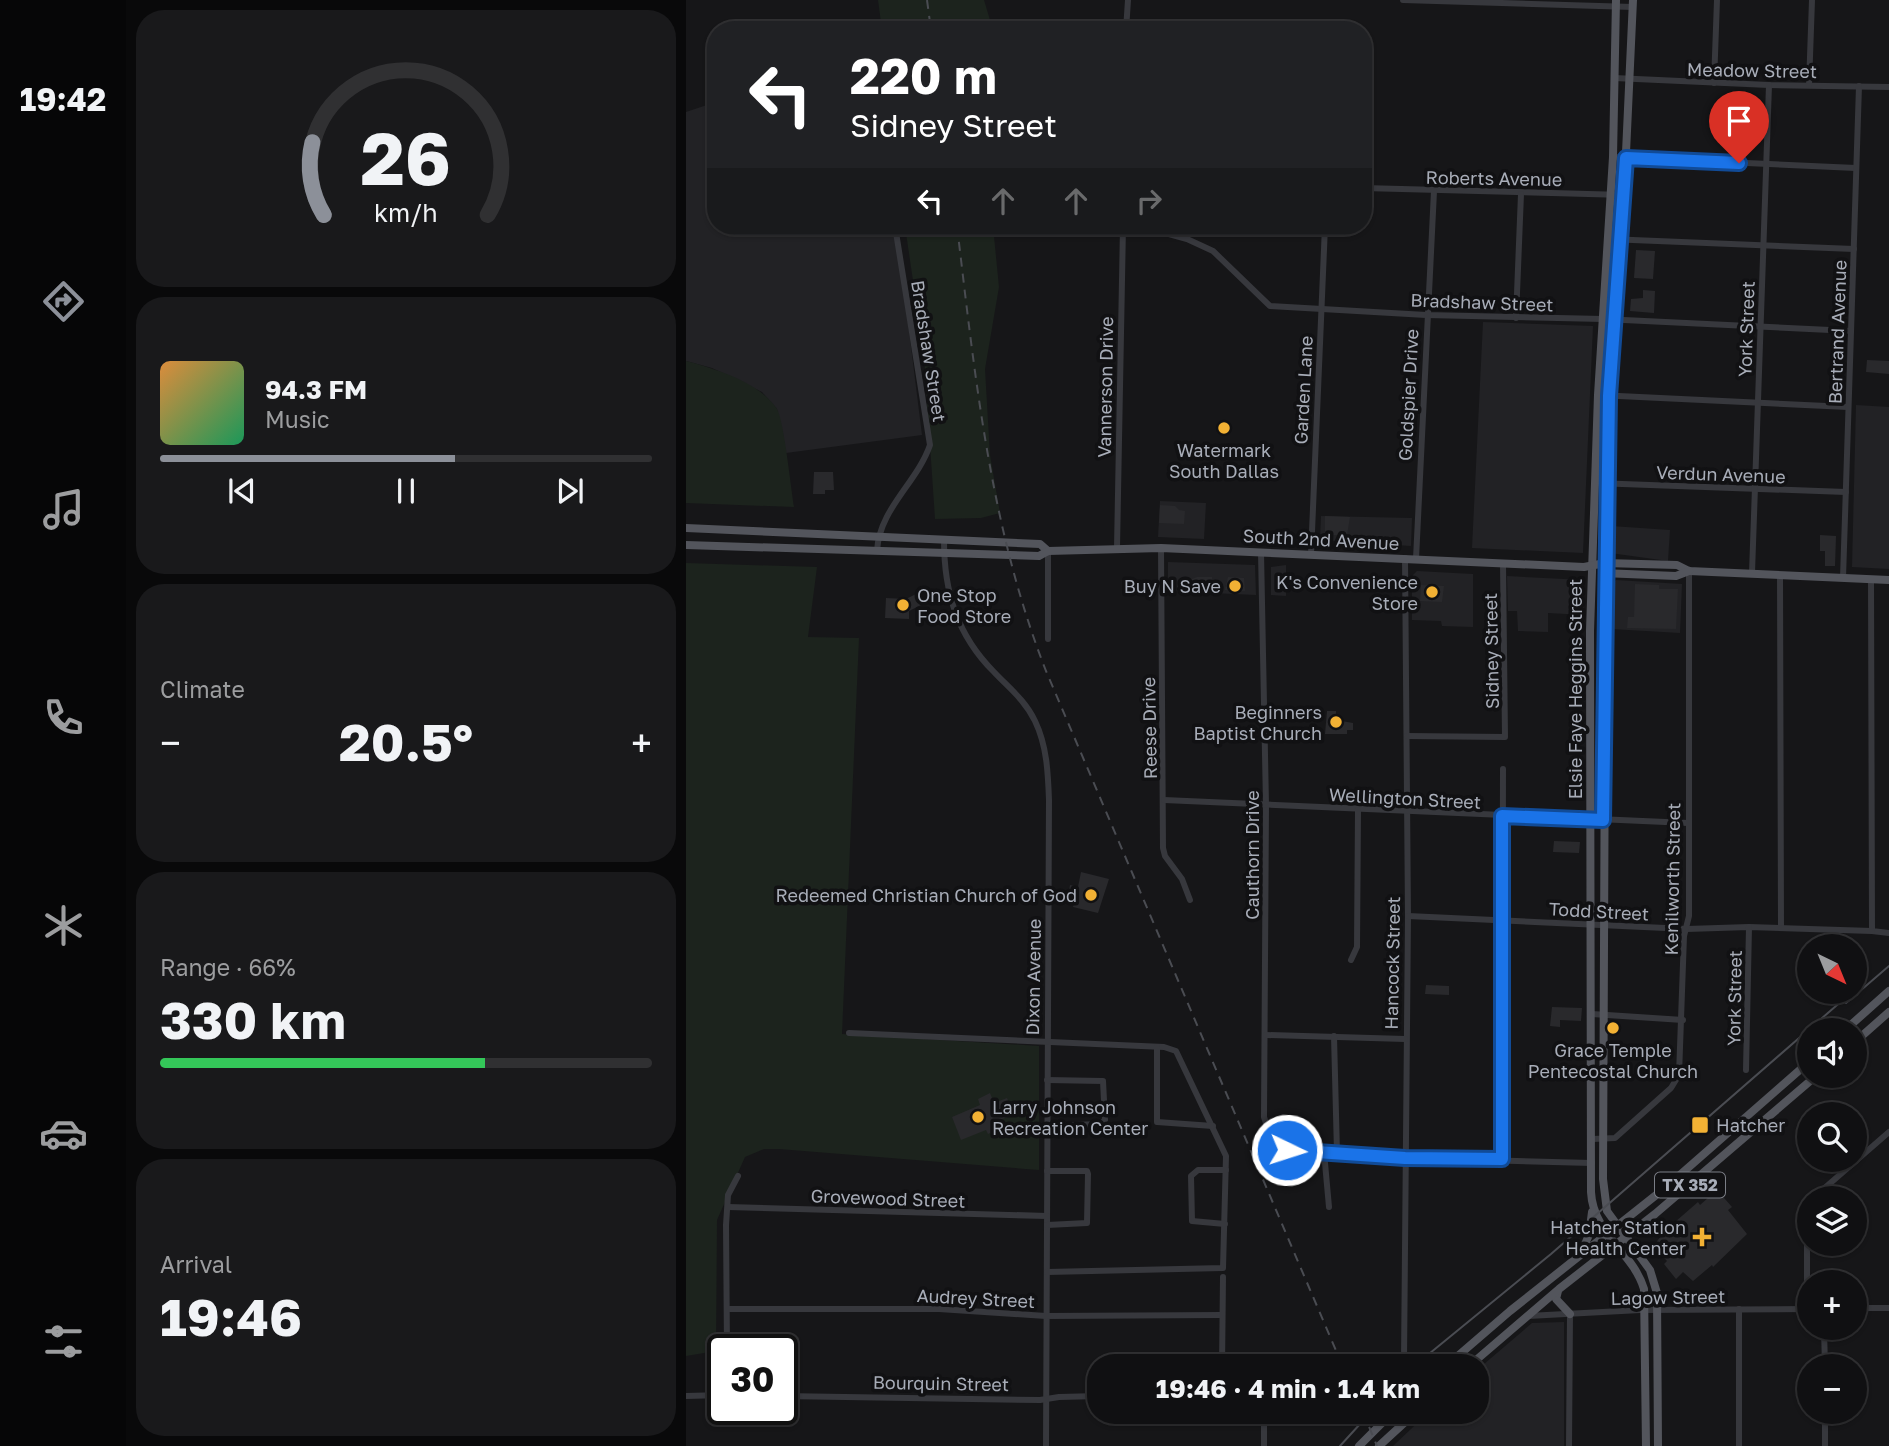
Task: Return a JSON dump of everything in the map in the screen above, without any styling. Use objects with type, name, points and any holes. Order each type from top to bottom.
[{"type":"main road","name":"Elsie Faye Heggins Street","points":[[1616,3],[1613,157],[1598,395],[1591,567],[1591,1163],[1592,1209],[1608,1236],[1639,1275],[1644,1289],[1646,1446]]},
{"type":"main road","name":"Elsie Faye Heggins Street","points":[[1633,4],[1625,195],[1609,396],[1606,484],[1604,1200],[1617,1228],[1650,1270],[1657,1293],[1658,1446]]},
{"type":"main road","name":"South 2nd Avenue","points":[[686,528],[1041,544],[1048,551]]},
{"type":"main road","name":"South 2nd Avenue","points":[[686,545],[1039,556],[1048,551],[1161,548],[1591,567],[1605,564],[1677,565],[1689,571]]},
{"type":"main road","name":"South 2nd Avenue","points":[[1591,567],[1605,574],[1676,576],[1689,571],[1889,580]]},
{"type":"main road","points":[[1590,631],[1604,630]]},
{"type":"main road","points":[[1859,1018],[1889,991]]},
{"type":"main road","points":[[1867,1031],[1889,1012]]},
{"type":"main road","name":"TX 352","points":[[1461,1354],[1578,1257],[1608,1236],[1797,1072]]},
{"type":"main road","name":"TX 352","points":[[1483,1354],[1802,1088]]},
{"type":"main road","points":[[1754,1130],[1753,1119],[1762,1103]]},
{"type":"main road","points":[[1578,1257],[1590,1235],[1592,1209]]},
{"type":"main road","points":[[1559,1289],[1556,1299],[1570,1314]]},
{"type":"main road","points":[[1359,1446],[1382,1424]]},
{"type":"main road","points":[[1379,1446],[1403,1424]]},
{"type":"street","points":[[1403,0],[1633,4]]},
{"type":"street","points":[[1714,83],[1717,0]]},
{"type":"street","points":[[1809,85],[1812,0]]},
{"type":"street","points":[[1126,21],[1127,2]]},
{"type":"street","name":"Meadow Street","points":[[1614,78],[1889,87]]},
{"type":"street","name":"York Street","points":[[1752,573],[1769,85]]},
{"type":"street","name":"Bertrand Avenue","points":[[1843,578],[1859,86]]},
{"type":"street","points":[[1613,157],[1856,168]]},
{"type":"street","name":"Roberts Avenue","points":[[1372,188],[1625,195]]},
{"type":"street","name":"Goldspier Drive","points":[[1416,559],[1434,191]]},
{"type":"street","points":[[1516,318],[1521,194]]},
{"type":"street","name":"Bradshaw Street","points":[[877,551],[878,537],[897,500],[924,462],[930,444],[896,235]]},
{"type":"street","name":"Vannerson Drive","points":[[1117,548],[1123,235]]},
{"type":"street","name":"Bradshaw Street","points":[[1173,235],[1213,251],[1270,306],[1426,315],[1603,319],[1851,331]]},
{"type":"street","name":"Garden Lane","points":[[1311,555],[1324,235]]},
{"type":"street","points":[[1608,239],[1854,249]]},
{"type":"street","points":[[1598,395],[1848,407]]},
{"type":"street","name":"Verdun Avenue","points":[[1595,483],[1846,492]]},
{"type":"street","name":"Dixon Avenue","points":[[943,540],[947,584],[962,631],[974,651],[1024,703],[1038,728],[1046,755],[1049,800],[1046,1446]]},
{"type":"street","name":"Reese Drive","points":[[1161,548],[1165,856],[1182,879],[1190,901]]},
{"type":"street","points":[[1048,551],[1048,639]]},
{"type":"street","name":"Cauthorn Drive","points":[[1261,552],[1266,805],[1264,1116],[1270,1136],[1287,1150],[1324,1152]]},
{"type":"street","name":"Hancock Street","points":[[1404,1354],[1408,916],[1405,558]]},
{"type":"street","name":"Sidney Street","points":[[1407,736],[1505,737],[1503,564]]},
{"type":"street","name":"Kenilworth Street","points":[[1593,1139],[1615,1138],[1676,1082],[1681,1066],[1687,929],[1689,571]]},
{"type":"street","points":[[1780,575],[1781,928]]},
{"type":"street","points":[[1871,580],[1872,931],[1889,933]]},
{"type":"street","points":[[1502,1159],[1503,769]]},
{"type":"street","name":"Wellington Street","points":[[1164,800],[1688,823]]},
{"type":"street","points":[[1351,960],[1357,947],[1358,810]]},
{"type":"street","name":"Todd Street","points":[[1408,916],[1687,929],[1749,927],[1872,931]]},
{"type":"street","name":"York Street","points":[[1746,1070],[1749,927]]},
{"type":"street","points":[[1592,1014],[1683,1020]]},
{"type":"street","points":[[849,1033],[1157,1047],[1171,1049],[1178,1055],[1226,1156],[1223,1268],[1046,1272]]},
{"type":"street","points":[[1266,1035],[1405,1039]]},
{"type":"street","points":[[1334,1036],[1337,1153]]},
{"type":"street","points":[[1157,1047],[1157,1122],[1213,1126]]},
{"type":"street","points":[[1046,1126],[1100,1124],[1105,1120],[1103,1081],[1047,1080]]},
{"type":"street","points":[[1827,1186],[1889,1132]]},
{"type":"street","points":[[1329,1206],[1324,1152],[1405,1158],[1591,1163]]},
{"type":"street","points":[[1225,1224],[1192,1221],[1191,1176],[1198,1170],[1226,1170]]},
{"type":"street","points":[[1046,1171],[1087,1171],[1088,1174],[1087,1223],[1046,1225]]},
{"type":"street","points":[[727,1334],[728,1195],[738,1176]]},
{"type":"street","name":"Grovewood Street","points":[[728,1207],[1046,1216]]},
{"type":"street","points":[[1222,1354],[1223,1277]]},
{"type":"street","name":"Lagow Street","points":[[1527,1316],[1646,1310],[1797,1308]]},
{"type":"street","points":[[1867,1308],[1889,1308]]},
{"type":"street","name":"Audrey Street","points":[[728,1309],[939,1309],[1046,1316],[1222,1315]]},
{"type":"street","points":[[1739,1310],[1739,1446]]},
{"type":"street","points":[[1569,1446],[1570,1314]]},
{"type":"street","points":[[686,1396],[707,1395]]},
{"type":"street","name":"Bourquin Street","points":[[798,1396],[1046,1400],[1059,1396],[1087,1396]]},
{"type":"street","points":[[1264,1424],[1264,1446]]},
{"type":"street","points":[[1825,1424],[1825,1446]]},
{"type":"shaded area","points":[[878,0],[984,0],[990,21],[881,21]]},
{"type":"shaded area","points":[[707,105],[707,235],[897,235],[922,435],[786,453],[777,409],[762,392],[712,368],[686,361],[686,112]]},
{"type":"shaded area","points":[[906,235],[994,235],[999,287],[985,369],[990,455],[1000,513],[981,518],[935,519],[924,356]]},
{"type":"shaded area","points":[[1483,322],[1593,326],[1583,553],[1472,548]]},
{"type":"shaded area","points":[[686,361],[748,384],[777,409],[785,441],[794,507],[686,503]]},
{"type":"shaded area","points":[[1856,405],[1889,407],[1889,569],[1852,567]]},
{"type":"shaded area","points":[[1160,501],[1206,503],[1204,539],[1158,537]]},
{"type":"shaded area","points":[[1321,516],[1412,518],[1411,546],[1320,540]]},
{"type":"shaded area","points":[[1611,526],[1670,530],[1668,561],[1610,553]]},
{"type":"shaded area","points":[[1168,562],[1255,565],[1256,595],[1168,591]]},
{"type":"shaded area","points":[[686,563],[817,567],[808,637],[859,638],[842,1034],[1039,1046],[1039,1170],[779,1149],[764,1149],[745,1157],[717,1220],[716,1334],[707,1334],[707,1352],[686,1356]]},
{"type":"shaded area","points":[[1286,565],[1286,596],[1271,595],[1271,567]]},
{"type":"shaded area","points":[[1417,571],[1473,574],[1473,627],[1442,626],[1441,621],[1412,620],[1412,576]]},
{"type":"shaded area","points":[[1507,576],[1584,580],[1584,615],[1548,613],[1548,632],[1518,631],[1517,611],[1508,611]]},
{"type":"shaded area","points":[[1616,580],[1682,584],[1680,633],[1611,629],[1611,585]]},
{"type":"shaded area","points":[[1564,1322],[1564,1446],[1393,1446],[1416,1424],[1489,1424],[1489,1360],[1532,1323]]},
{"type":"building","points":[[1636,250],[1655,251],[1653,279],[1634,278]]},
{"type":"building","points":[[1643,290],[1655,291],[1654,313],[1630,311],[1631,299],[1643,298]]},
{"type":"building","points":[[1867,360],[1889,361],[1889,374],[1866,372]]},
{"type":"building","points":[[814,472],[833,472],[834,490],[825,490],[825,494],[813,494]]},
{"type":"building","points":[[1160,505],[1175,506],[1185,511],[1184,524],[1159,523]]},
{"type":"building","points":[[1325,516],[1350,517],[1347,535],[1325,535]]},
{"type":"building","points":[[1820,535],[1836,536],[1835,566],[1825,566],[1825,551],[1820,551]]},
{"type":"building","points":[[1212,577],[1212,589],[1192,589],[1192,579]]},
{"type":"building","name":"Buy N Save","points":[[1228,577],[1244,578],[1245,591],[1225,590]]},
{"type":"building","points":[[1635,584],[1659,585],[1659,589],[1678,589],[1676,629],[1627,628],[1628,617],[1634,617]]},
{"type":"building","name":"K's Convenience Store","points":[[1421,585],[1444,586],[1442,602],[1420,601]]},
{"type":"building","name":"One Stop Food Store","points":[[920,592],[923,604],[909,611],[909,619],[885,618],[886,598],[906,599]]},
{"type":"building","name":"Beginners Baptist Church","points":[[1327,711],[1336,711],[1336,720],[1353,723],[1353,730],[1347,730],[1347,734],[1325,734]]},
{"type":"building","points":[[1554,841],[1580,842],[1579,853],[1553,852]]},
{"type":"building","name":"Redeemed Christian Church of God","points":[[1081,872],[1109,879],[1098,913],[1073,907],[1077,893],[1069,891],[1070,885],[1078,887]]},
{"type":"building","points":[[1426,985],[1449,986],[1449,995],[1425,994]]},
{"type":"building","points":[[1552,1007],[1582,1008],[1581,1021],[1560,1020],[1560,1027],[1550,1026]]},
{"type":"building","name":"Larry Johnson Recreation Center","points":[[990,1093],[994,1103],[1007,1098],[1014,1115],[1002,1119],[1004,1122],[988,1134],[986,1130],[961,1140],[952,1117],[980,1105],[978,1099]]},
{"type":"building","name":"Hatcher Station Health Center","points":[[1717,1190],[1732,1207],[1728,1210],[1747,1234],[1713,1267],[1712,1265],[1693,1281],[1683,1272],[1676,1279],[1664,1264],[1667,1261],[1653,1246],[1667,1229],[1698,1202],[1700,1205]]},
{"type":"tram line","points":[[1867,985],[1889,966]]},
{"type":"tram line","points":[[1429,1354],[1551,1254],[1838,1004]]},
{"type":"tram line","points":[[1340,1446],[1360,1424]]},
{"type":"railway","points":[[927,0],[930,21]]},
{"type":"railway","points":[[958,235],[987,451],[1011,562],[1027,617],[1046,671],[1337,1354]]},
{"type":"railway","points":[[1368,1424],[1377,1446]]},
{"type":"place","name":"Watermark South Dallas","points":[[1224,428]]},
{"type":"place","name":"Buy N Save","points":[[1235,586]]},
{"type":"place","name":"K's Convenience Store","points":[[1432,592]]},
{"type":"place","name":"One Stop Food Store","points":[[903,605]]},
{"type":"place","name":"Beginners Baptist Church","points":[[1336,722]]},
{"type":"place","name":"Redeemed Christian Church of God","points":[[1091,895]]},
{"type":"place","name":"Grace Temple Pentecostal Church","points":[[1613,1028]]},
{"type":"place","name":"Larry Johnson Recreation Center","points":[[978,1117]]},
{"type":"place","name":"Hatcher","points":[[1700,1125]]},
{"type":"place","name":"Hatcher Station Health Center","points":[[1702,1237]]},
{"type":"route","points":[[1287,1150],[1405,1158],[1502,1159],[1502,816],[1603,820],[1609,396],[1626,158],[1739,163]]}]
